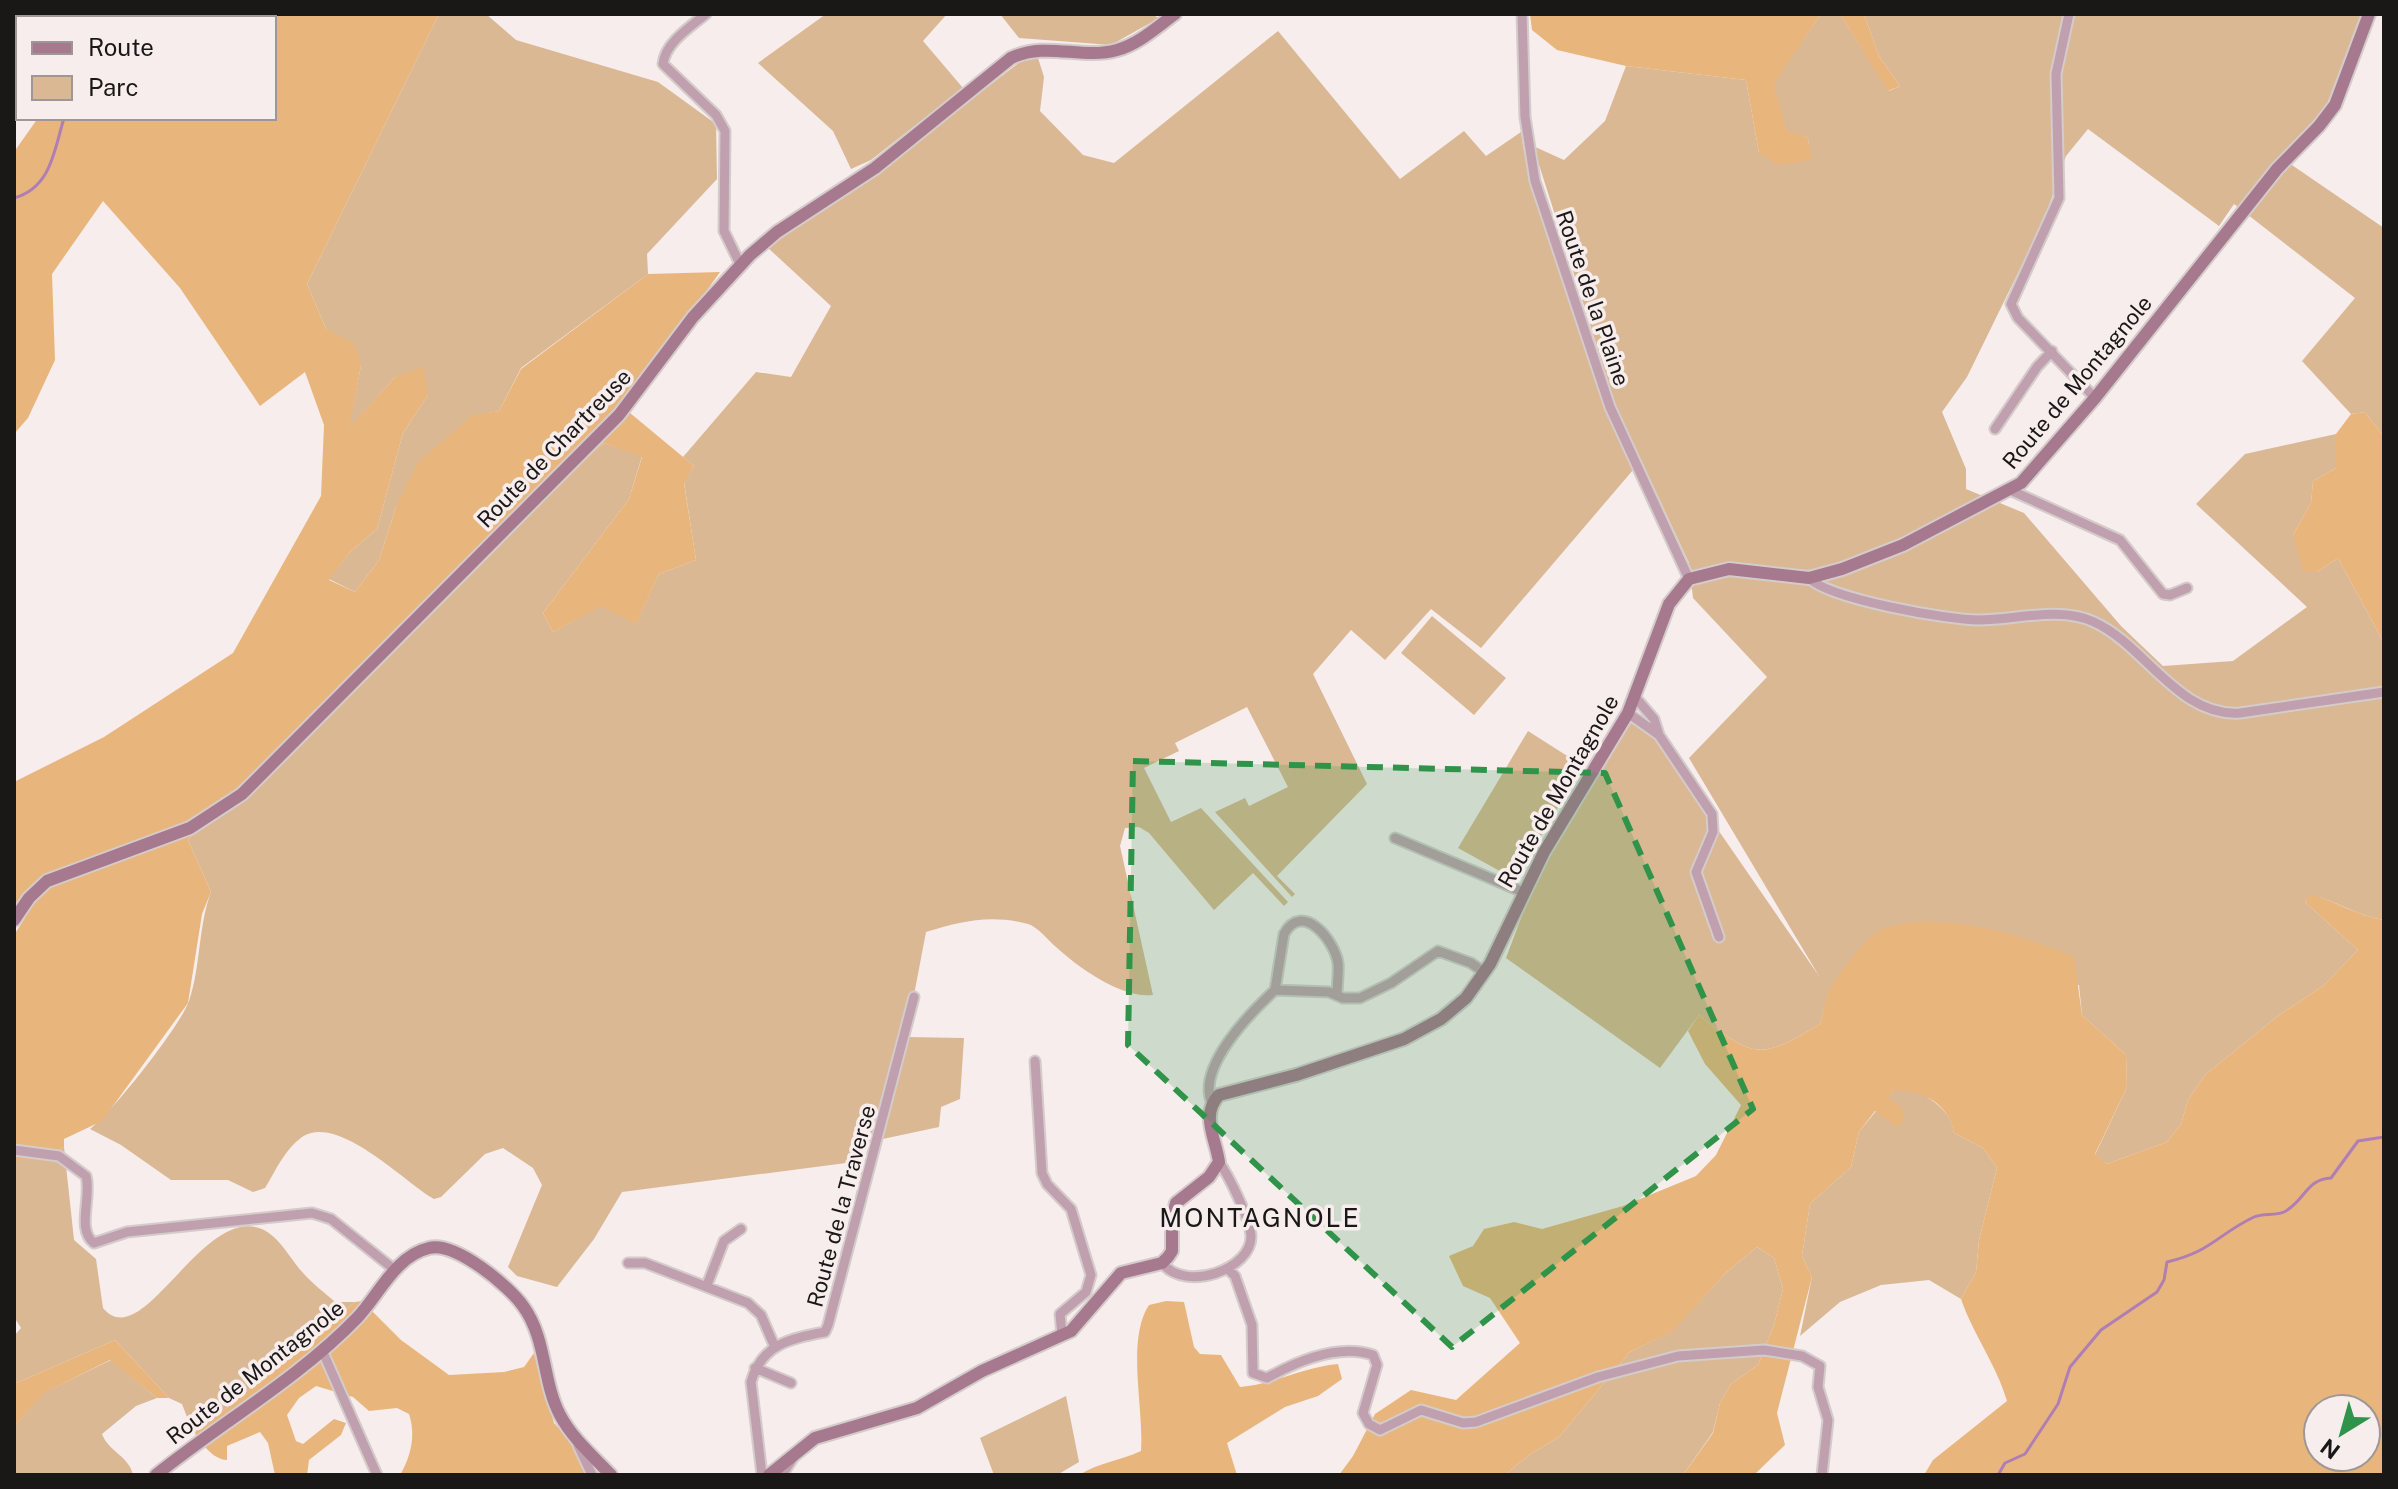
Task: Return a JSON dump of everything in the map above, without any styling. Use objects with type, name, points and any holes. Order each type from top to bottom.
[{"type":"street","points":[[706,14],[665,53],[663,64],[716,115],[725,131],[724,231],[740,264]]},
{"type":"street","name":"Route de Chartreuse","points":[[14,920],[29,898],[47,881],[190,828],[242,794],[619,415],[693,317],[740,264],[777,232],[875,168],[1011,58],[1042,49],[1115,51],[1139,40],[1175,14]]},
{"type":"street","name":"Route de la Plaine","points":[[1522,14],[1525,117],[1535,181],[1610,407],[1689,579]]},
{"type":"street","points":[[2069,14],[2056,74],[2059,198],[2011,304],[2018,318],[2095,398]]},
{"type":"street","name":"Route de Montagnole","points":[[1212,1103],[1223,1094],[1296,1075],[1423,1030],[1466,998],[1485,973],[1523,892],[1628,713],[1669,604],[1689,579],[1729,569],[1809,578],[1903,545],[2010,490],[2048,455],[2277,169],[2335,105],[2369,14]]},
{"type":"street","points":[[1995,429],[2037,367],[2052,351]]},
{"type":"street","points":[[2010,490],[2115,536],[2163,594],[2170,595],[2187,588]]},
{"type":"street","points":[[1809,578],[1838,593],[1952,619],[2085,618],[2118,638],[2192,701],[2221,713],[2384,692]]},
{"type":"street","points":[[1635,697],[1654,719],[1659,735],[1712,814],[1713,832],[1696,872],[1719,937]]},
{"type":"street","points":[[1628,713],[1659,735]]},
{"type":"street","points":[[1395,838],[1523,892]]},
{"type":"street","points":[[1162,1263],[1172,1272],[1198,1278],[1228,1269],[1246,1247],[1251,1235],[1219,1162],[1210,1126],[1212,1103],[1208,1085],[1221,1053],[1275,990],[1284,934],[1288,927],[1301,920],[1311,922],[1331,942],[1338,963],[1337,995]]},
{"type":"street","points":[[1275,990],[1360,998],[1391,983],[1438,951],[1471,963],[1485,973]]},
{"type":"street","name":"Route de la Traverse","points":[[774,1345],[825,1332],[828,1325],[914,997]]},
{"type":"street","points":[[1035,1061],[1042,1173],[1047,1184],[1071,1209],[1091,1275],[1086,1292],[1060,1314],[1062,1335]]},
{"type":"street","points":[[14,1150],[59,1156],[86,1176],[89,1193],[85,1229],[94,1243],[127,1232],[312,1213],[331,1219],[395,1270]]},
{"type":"street","points":[[769,1475],[800,1448],[833,1431],[917,1408],[982,1371],[1062,1335],[1085,1318],[1121,1273],[1162,1263],[1172,1251],[1172,1218],[1176,1203],[1209,1177],[1219,1162]]},
{"type":"street","points":[[707,1285],[724,1241],[741,1229]]},
{"type":"street","name":"Route de Montagnole","points":[[156,1475],[322,1350],[356,1320],[395,1270],[420,1251],[445,1247],[508,1288],[533,1324],[554,1401],[573,1435],[611,1475]]},
{"type":"street","points":[[628,1263],[645,1263],[707,1285],[754,1307],[761,1315],[774,1345],[755,1368],[751,1382],[762,1475]]},
{"type":"street","points":[[1228,1269],[1235,1276],[1252,1325],[1253,1373],[1267,1378],[1299,1362],[1332,1353],[1357,1351],[1373,1355],[1377,1365],[1363,1413],[1369,1424],[1380,1430],[1421,1410],[1463,1423],[1476,1422],[1598,1377],[1678,1356],[1764,1350],[1802,1356],[1820,1366],[1818,1387],[1828,1420],[1822,1475]]},
{"type":"street","points":[[322,1350],[377,1475]]},
{"type":"street","points":[[755,1368],[791,1383]]},
{"type":"street","points":[[573,1435],[592,1475]]},
{"type":"street","points":[[782,1475],[800,1448]]},
{"type":"highlighted area","points":[[1133,761],[1605,773],[1753,1109],[1452,1347],[1128,1045]]},
{"type":"green space","points":[[439,14],[486,14],[516,40],[658,82],[716,124],[717,179],[647,254],[648,274],[521,368],[499,411],[473,416],[396,507],[379,560],[355,592],[329,579],[350,552],[377,529],[403,433],[428,395],[395,377],[349,429],[361,365],[326,329],[307,284]]},
{"type":"green space","points":[[826,14],[947,14],[923,41],[963,88],[871,160],[851,169],[833,131],[758,63]]},
{"type":"green space","points":[[1000,14],[1151,14],[1159,18],[1111,45],[1019,38]]},
{"type":"green space","points":[[1821,14],[1840,14],[1889,91],[1900,86],[1879,56],[1864,14],[2361,14],[2326,107],[2280,157],[2384,228],[2384,437],[2365,412],[2351,414],[2302,361],[2355,298],[2234,204],[2219,226],[2088,129],[2066,156],[2044,220],[1967,377],[1942,412],[1966,469],[1966,489],[2024,513],[2121,626],[2163,666],[2233,661],[2307,607],[2196,504],[2245,454],[2336,434],[2336,468],[2313,481],[2311,503],[2293,535],[2317,572],[2338,558],[2384,643],[2384,920],[2310,895],[2305,902],[2358,950],[2323,986],[2279,1015],[2205,1075],[2188,1100],[2181,1124],[2167,1142],[2107,1164],[2095,1155],[2127,1087],[2126,1055],[2082,1015],[2079,985],[1829,992],[1820,1024],[1783,1044],[1757,1050],[1733,1040],[1699,1015],[1660,1068],[1506,958],[1524,910],[1519,906],[1621,728],[1631,723],[1656,740],[1819,976],[1689,758],[1767,677],[1693,598],[1689,563],[1616,406],[1533,146],[1564,160],[1605,121],[1626,66],[1746,80],[1759,153],[1810,160],[1808,138],[1786,131],[1773,83]]},
{"type":"green space","points":[[1278,31],[1400,179],[1464,131],[1486,156],[1521,132],[1531,184],[1547,235],[1592,370],[1633,470],[1481,648],[1431,609],[1385,660],[1351,630],[1313,674],[1367,784],[1277,876],[1295,894],[1292,897],[1215,812],[1245,798],[1249,806],[1288,787],[1247,707],[1175,743],[1179,751],[1144,768],[1171,822],[1201,808],[1288,902],[1284,906],[1253,873],[1214,910],[1149,833],[1139,827],[1125,828],[1120,846],[1153,995],[1128,992],[1102,980],[1076,964],[1028,924],[1001,919],[976,920],[926,932],[906,1037],[964,1038],[960,1099],[941,1107],[939,1127],[864,1143],[846,1163],[622,1192],[594,1239],[557,1287],[517,1276],[508,1267],[542,1185],[533,1168],[503,1148],[485,1154],[441,1197],[434,1199],[352,1142],[334,1134],[317,1132],[296,1142],[265,1188],[253,1192],[228,1180],[171,1180],[121,1145],[90,1129],[144,1068],[189,1001],[211,892],[188,840],[545,497],[604,443],[642,456],[629,499],[543,613],[553,632],[601,605],[636,623],[659,574],[696,560],[684,482],[694,466],[683,457],[756,372],[791,377],[831,306],[767,247],[849,194],[1020,62],[1038,58],[1044,77],[1040,111],[1083,155],[1114,163]]},
{"type":"green space","points":[[1432,616],[1506,678],[1474,715],[1401,653]]},
{"type":"green space","points":[[1528,731],[1583,766],[1519,872],[1507,875],[1458,848]]},
{"type":"green space","points":[[1915,1089],[1945,1112],[1954,1133],[1983,1148],[1997,1168],[1979,1240],[1976,1272],[1961,1299],[1929,1280],[1881,1285],[1840,1302],[1800,1336],[1812,1277],[1802,1256],[1810,1204],[1851,1167],[1859,1132],[1893,1090]]},
{"type":"green space","points":[[64,1147],[74,1240],[96,1259],[103,1308],[119,1317],[136,1312],[155,1298],[217,1238],[240,1227],[262,1229],[269,1233],[308,1278],[335,1302],[355,1302],[199,1431],[187,1417],[182,1404],[169,1398],[115,1340],[14,1384],[14,1336],[21,1328],[14,1317],[14,1159],[46,1159]]},
{"type":"green space","points":[[1757,1247],[1774,1258],[1783,1289],[1774,1325],[1758,1365],[1731,1384],[1720,1403],[1713,1432],[1683,1475],[1505,1475],[1529,1455],[1559,1437],[1630,1352],[1672,1331],[1727,1272]]},
{"type":"green space","points":[[111,1360],[157,1398],[136,1406],[102,1434],[128,1463],[133,1475],[14,1475],[14,1427],[43,1393]]},
{"type":"green space","points":[[1066,1396],[1079,1462],[1057,1475],[994,1475],[980,1438]]},
{"type":"shaded area","points":[[439,14],[307,284],[326,329],[355,344],[361,365],[350,427],[395,377],[424,367],[428,395],[403,433],[377,529],[350,552],[329,580],[355,592],[379,560],[396,507],[418,462],[473,415],[499,411],[521,369],[648,274],[720,272],[624,408],[694,466],[684,483],[696,560],[659,574],[636,624],[601,606],[553,632],[543,613],[629,499],[642,457],[604,443],[188,840],[211,892],[202,914],[188,1003],[102,1121],[64,1139],[64,1147],[46,1159],[14,1159],[14,935],[25,918],[14,898],[14,782],[104,737],[233,653],[321,496],[324,425],[305,372],[260,406],[180,288],[103,201],[52,274],[55,360],[28,418],[14,434],[14,152],[37,120],[276,120],[276,16],[136,16]]},
{"type":"shaded area","points":[[1530,14],[1821,14],[1774,83],[1786,130],[1808,138],[1811,160],[1778,165],[1759,153],[1746,80],[1626,66],[1557,50],[1532,30]]},
{"type":"shaded area","points":[[1840,14],[1864,14],[1879,56],[1900,86],[1888,91]]},
{"type":"shaded area","points":[[2365,412],[2384,437],[2384,643],[2338,558],[2317,572],[2303,571],[2293,535],[2311,503],[2313,481],[2336,468],[2336,434],[2351,414]]},
{"type":"shaded area","points":[[2310,894],[2384,920],[2384,1475],[1924,1475],[1933,1460],[2007,1401],[1961,1299],[1976,1272],[1979,1240],[1997,1168],[1983,1148],[1954,1133],[1946,1113],[1932,1100],[1914,1092],[1893,1090],[1888,1098],[1900,1106],[1905,1119],[1897,1127],[1875,1111],[1859,1132],[1851,1167],[1810,1204],[1802,1256],[1812,1277],[1777,1413],[1785,1445],[1756,1473],[1683,1475],[1713,1433],[1720,1403],[1731,1384],[1758,1365],[1774,1325],[1783,1289],[1774,1258],[1757,1247],[1727,1272],[1673,1331],[1630,1352],[1559,1437],[1529,1455],[1505,1475],[1339,1475],[1353,1456],[1375,1414],[1411,1390],[1456,1400],[1520,1343],[1490,1298],[1463,1286],[1449,1256],[1473,1246],[1484,1229],[1514,1222],[1542,1229],[1623,1206],[1696,1176],[1716,1155],[1741,1105],[1705,1064],[1688,1031],[1699,1015],[1745,1046],[1757,1050],[1783,1044],[1820,1024],[1831,987],[1869,939],[1883,929],[1904,924],[1954,923],[1980,927],[2054,949],[2074,957],[2082,1015],[2126,1055],[2127,1087],[2095,1154],[2107,1164],[2167,1142],[2181,1124],[2188,1100],[2205,1075],[2279,1015],[2323,986],[2358,950],[2305,902]]},
{"type":"shaded area","points":[[362,1301],[401,1340],[449,1375],[504,1372],[524,1367],[534,1353],[554,1423],[602,1475],[400,1475],[411,1445],[409,1414],[397,1408],[369,1411],[353,1397],[316,1386],[299,1398],[287,1415],[296,1441],[303,1444],[334,1419],[346,1423],[341,1435],[309,1460],[307,1475],[275,1475],[268,1443],[260,1432],[227,1446],[227,1460],[208,1450],[187,1417],[200,1430],[355,1302]]},
{"type":"shaded area","points":[[1166,1301],[1184,1302],[1194,1347],[1200,1354],[1221,1355],[1240,1387],[1338,1364],[1342,1379],[1318,1396],[1285,1407],[1227,1443],[1237,1475],[1079,1475],[1141,1451],[1138,1336],[1149,1305]]},
{"type":"shaded area","points":[[115,1340],[169,1398],[157,1398],[110,1360],[44,1393],[14,1427],[14,1384]]},
{"type":"waterway","points":[[14,198],[36,186],[43,177],[54,155],[63,120]]},
{"type":"waterway","points":[[1998,1475],[2005,1463],[2025,1454],[2058,1404],[2070,1367],[2101,1330],[2157,1292],[2164,1280],[2167,1262],[2204,1248],[2254,1217],[2284,1212],[2316,1182],[2331,1178],[2358,1141],[2384,1137]]},
{"type":"district","name":"MONTAGNOLE","points":[[1260,1217]]}]
